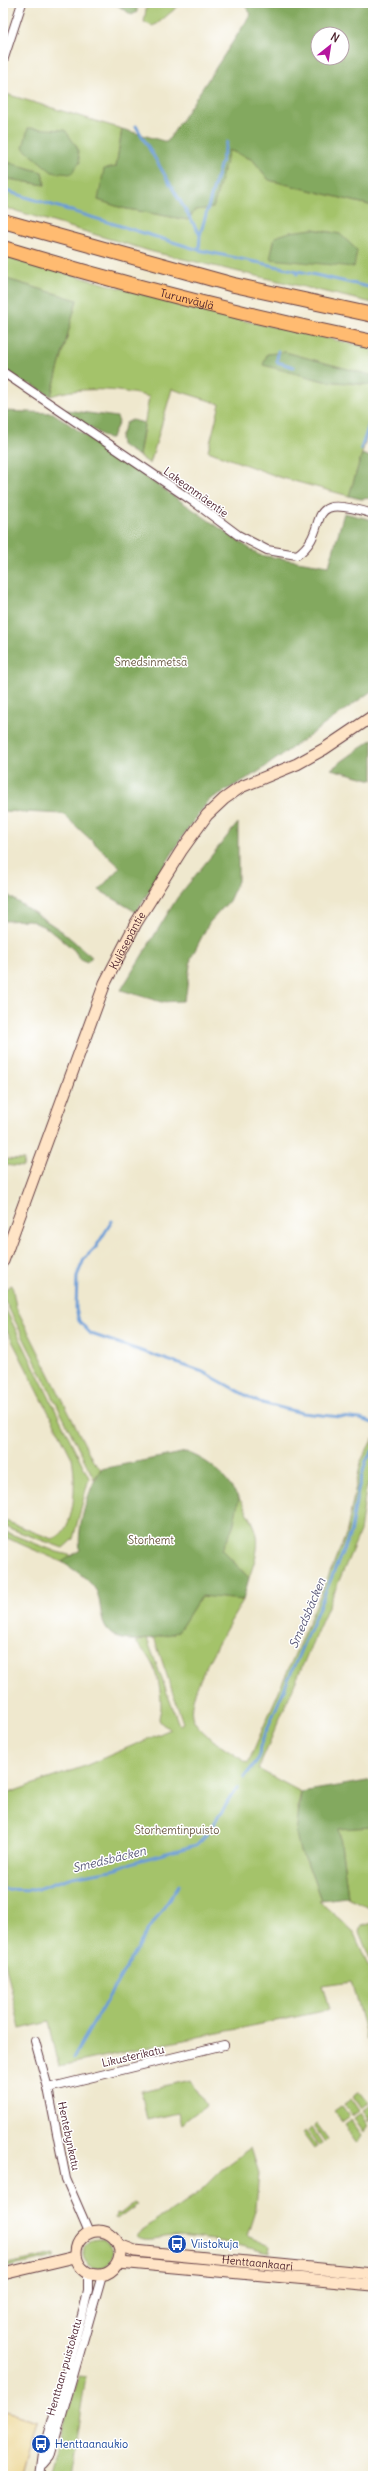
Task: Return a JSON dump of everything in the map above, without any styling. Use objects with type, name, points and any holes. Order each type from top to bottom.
[{"type":"highway","points":[[3,221],[234,285],[373,315]]},
{"type":"highway","name":"Turunväylä","points":[[3,248],[139,288],[297,326],[373,342]]},
{"type":"main road","name":"Kyläsepäntie","points":[[3,1261],[112,968],[136,923],[181,851],[207,815],[224,799],[241,787],[297,764],[373,716]]},
{"type":"main road","points":[[90,2232],[107,2232],[119,2245],[119,2262],[115,2268],[102,2275],[88,2274],[82,2270],[76,2257],[79,2240],[90,2232]]},
{"type":"main road","name":"Henttaankaari","points":[[119,2245],[135,2251],[373,2274]]},
{"type":"main road","points":[[3,2274],[76,2257]]},
{"type":"main road","name":"Henttaankaari","points":[[119,2262],[373,2285]]},
{"type":"street","points":[[3,61],[22,3]]},
{"type":"street","name":"Lakeanmäentie","points":[[3,372],[182,494],[238,535],[267,550],[297,555],[300,553],[310,540],[320,516],[326,508],[333,506],[352,508],[373,514]]},
{"type":"street","name":"Hentebynkatu","points":[[35,2042],[48,2088],[66,2179],[90,2232]]},
{"type":"street","name":"Likusterikatu","points":[[48,2088],[224,2046]]},
{"type":"street","name":"Henttaan puistokatu","points":[[44,2464],[43,2454],[84,2308],[88,2290],[88,2274]]},
{"type":"street","name":"Henttaan puistokatu","points":[[40,2476],[44,2464],[50,2457],[102,2275]]},
{"type":"green space","points":[[114,3],[137,3],[137,12],[132,15]]},
{"type":"green space","points":[[147,3],[182,3],[157,24],[152,26],[144,22]]},
{"type":"green space","points":[[243,3],[373,3],[373,206],[269,180],[253,160],[229,150],[213,208],[195,210],[188,220],[122,208],[98,200],[104,169],[116,167],[122,129],[167,142],[251,14]]},
{"type":"green space","points":[[6,94],[122,129],[116,167],[98,200],[122,208],[188,220],[195,210],[213,208],[229,150],[253,160],[269,180],[373,206],[373,303],[153,252],[3,207],[3,178],[45,185],[42,172],[3,161],[3,103]],"holes":[[[313,229],[340,234],[356,250]]]},
{"type":"green space","points":[[28,128],[65,130],[77,147],[80,162],[71,174],[52,172],[23,148]]},
{"type":"green space","points":[[3,161],[42,172],[45,185],[3,178]]},
{"type":"green space","points":[[313,229],[340,234],[357,250],[354,267],[270,259],[275,237],[290,232]]},
{"type":"green space","points":[[3,256],[227,317],[373,348],[373,377],[285,352],[263,364],[324,381],[373,385],[373,417],[349,496],[279,477],[208,451],[220,404],[172,389],[150,464],[139,456],[149,397],[126,392],[100,390],[74,391],[51,396],[77,300],[3,278]]},
{"type":"green space","points":[[3,278],[77,300],[51,396],[31,384],[3,381]]},
{"type":"green space","points":[[285,352],[370,375],[373,377],[373,385],[324,381],[263,365],[267,354]]},
{"type":"green space","points":[[66,410],[117,417],[119,422],[112,437],[108,439],[68,413]]},
{"type":"green space","name":"Smedsinmetsä","points":[[3,411],[53,413],[259,555],[329,566],[344,513],[373,520],[373,690],[258,772],[209,800],[184,834],[136,912],[99,890],[120,867],[63,814],[3,811]]},
{"type":"green space","points":[[132,420],[144,423],[139,456],[121,445],[120,438],[126,423]]},
{"type":"green space","points":[[362,454],[373,458],[373,498],[361,499],[349,496]]},
{"type":"green space","points":[[373,739],[373,780],[331,769]]},
{"type":"green space","points":[[238,823],[238,881],[229,901],[209,923],[191,958],[186,994],[183,1001],[161,1002],[121,990],[177,898]]},
{"type":"green space","points":[[3,892],[63,932],[92,957],[87,962],[80,959],[74,950],[49,929],[29,920],[3,921]]},
{"type":"green space","points":[[3,1159],[24,1160],[23,1167],[3,1165]]},
{"type":"green space","points":[[12,1285],[16,1307],[93,1461],[101,1469],[94,1479],[3,1297],[3,1290]]},
{"type":"green space","points":[[3,1304],[89,1478],[73,1539],[63,1548],[3,1526],[3,1520],[52,1539],[60,1535],[66,1527],[73,1504],[74,1478],[72,1458],[3,1323]]},
{"type":"green space","name":"Storhemtinpuisto","points":[[373,1438],[373,1472],[366,1490],[360,1532],[258,1769],[301,1792],[298,1805],[300,1852],[307,1862],[321,1900],[319,1901],[353,1931],[373,1976],[373,2035],[367,2039],[351,1981],[322,1985],[329,2010],[59,2066],[49,2022],[20,2029],[3,1953],[3,1795],[85,1766],[171,1729],[162,1724],[159,1719],[161,1708],[160,1688],[152,1663],[135,1642],[147,1639],[179,1725],[183,1723],[154,1637],[178,1632],[201,1595],[243,1600],[202,1675],[192,1705],[192,1716],[200,1729],[208,1736],[225,1749],[248,1763],[346,1535],[361,1461]]},
{"type":"green space","name":"Storhemt","points":[[186,1452],[203,1460],[217,1470],[239,1498],[233,1527],[222,1550],[249,1578],[243,1600],[201,1596],[178,1632],[159,1637],[136,1640],[126,1640],[116,1637],[108,1631],[103,1622],[100,1603],[94,1587],[81,1575],[62,1562],[80,1550],[79,1541],[84,1508],[92,1486],[101,1469]]},
{"type":"green space","points":[[239,1498],[255,1528],[258,1544],[249,1578],[222,1550],[233,1527]]},
{"type":"green space","points":[[3,1531],[57,1552],[73,1556],[62,1562],[7,1538],[3,1545]]},
{"type":"green space","points":[[373,1780],[373,1827],[339,1829],[348,1897],[321,1900],[307,1862],[300,1852],[296,1833],[301,1792]]},
{"type":"green space","points":[[373,1827],[373,1910],[348,1897],[339,1828]]},
{"type":"green space","points":[[373,1923],[373,1966],[359,1932],[361,1926]]},
{"type":"green space","points":[[191,2080],[206,2105],[181,2124],[178,2113],[147,2120],[141,2091]]},
{"type":"green space","points":[[360,2092],[369,2103],[361,2109],[353,2097]]},
{"type":"green space","points":[[351,2099],[359,2111],[352,2116],[344,2104]]},
{"type":"green space","points":[[341,2106],[349,2117],[342,2122],[334,2111]]},
{"type":"green space","points":[[370,2106],[373,2109],[370,2121],[363,2111]]},
{"type":"green space","points":[[361,2113],[368,2124],[364,2132],[354,2118]]},
{"type":"green space","points":[[351,2120],[362,2135],[357,2143],[344,2125]]},
{"type":"green space","points":[[317,2124],[328,2139],[325,2142],[314,2126]]},
{"type":"green space","points":[[312,2128],[322,2143],[319,2146],[308,2131]]},
{"type":"green space","points":[[306,2132],[317,2147],[314,2149],[303,2134]]},
{"type":"green space","points":[[251,2148],[259,2173],[256,2208],[247,2236],[270,2246],[269,2253],[234,2244],[198,2238],[174,2236],[143,2239],[135,2235],[200,2191],[221,2170]]},
{"type":"green space","points":[[134,2203],[137,2205],[118,2219],[115,2218],[116,2213],[120,2214]]},
{"type":"green space","points":[[98,2238],[109,2242],[113,2253],[109,2264],[98,2268],[87,2264],[83,2253],[87,2242]]},
{"type":"green space","points":[[55,2254],[55,2257],[3,2268],[3,2265]]},
{"type":"green space","points":[[142,2256],[245,2265],[245,2269],[142,2260]]},
{"type":"green space","points":[[78,2376],[86,2377],[70,2476],[49,2476]]},
{"type":"sand","points":[[3,2411],[37,2421],[22,2476],[3,2476]]},
{"type":"waterway","points":[[136,126],[200,235]]},
{"type":"waterway","points":[[227,142],[200,235],[199,250],[298,271],[297,274]]},
{"type":"waterway","points":[[3,190],[199,250]]},
{"type":"waterway","points":[[298,271],[373,288]]},
{"type":"waterway","points":[[278,351],[277,362],[294,367]]},
{"type":"waterway","points":[[361,449],[373,413]]},
{"type":"waterway","points":[[112,1221],[96,1247],[84,1259],[77,1276],[76,1309],[79,1321],[91,1334],[203,1372],[258,1402],[302,1413],[360,1419],[373,1423]]},
{"type":"waterway","name":"Smedsbäcken","points":[[244,1778],[259,1758],[260,1746],[350,1534],[358,1490],[366,1461],[373,1450]]},
{"type":"waterway","name":"Smedsbäcken","points":[[3,1889],[34,1890],[72,1877],[117,1869],[134,1862],[196,1845],[207,1834],[237,1788]]},
{"type":"waterway","points":[[73,2058],[142,1940],[179,1885]]},
{"type":"place","name":"Viistokuja","points":[[177,2244]]},
{"type":"place","name":"Henttaanaukio","points":[[41,2444]]}]
